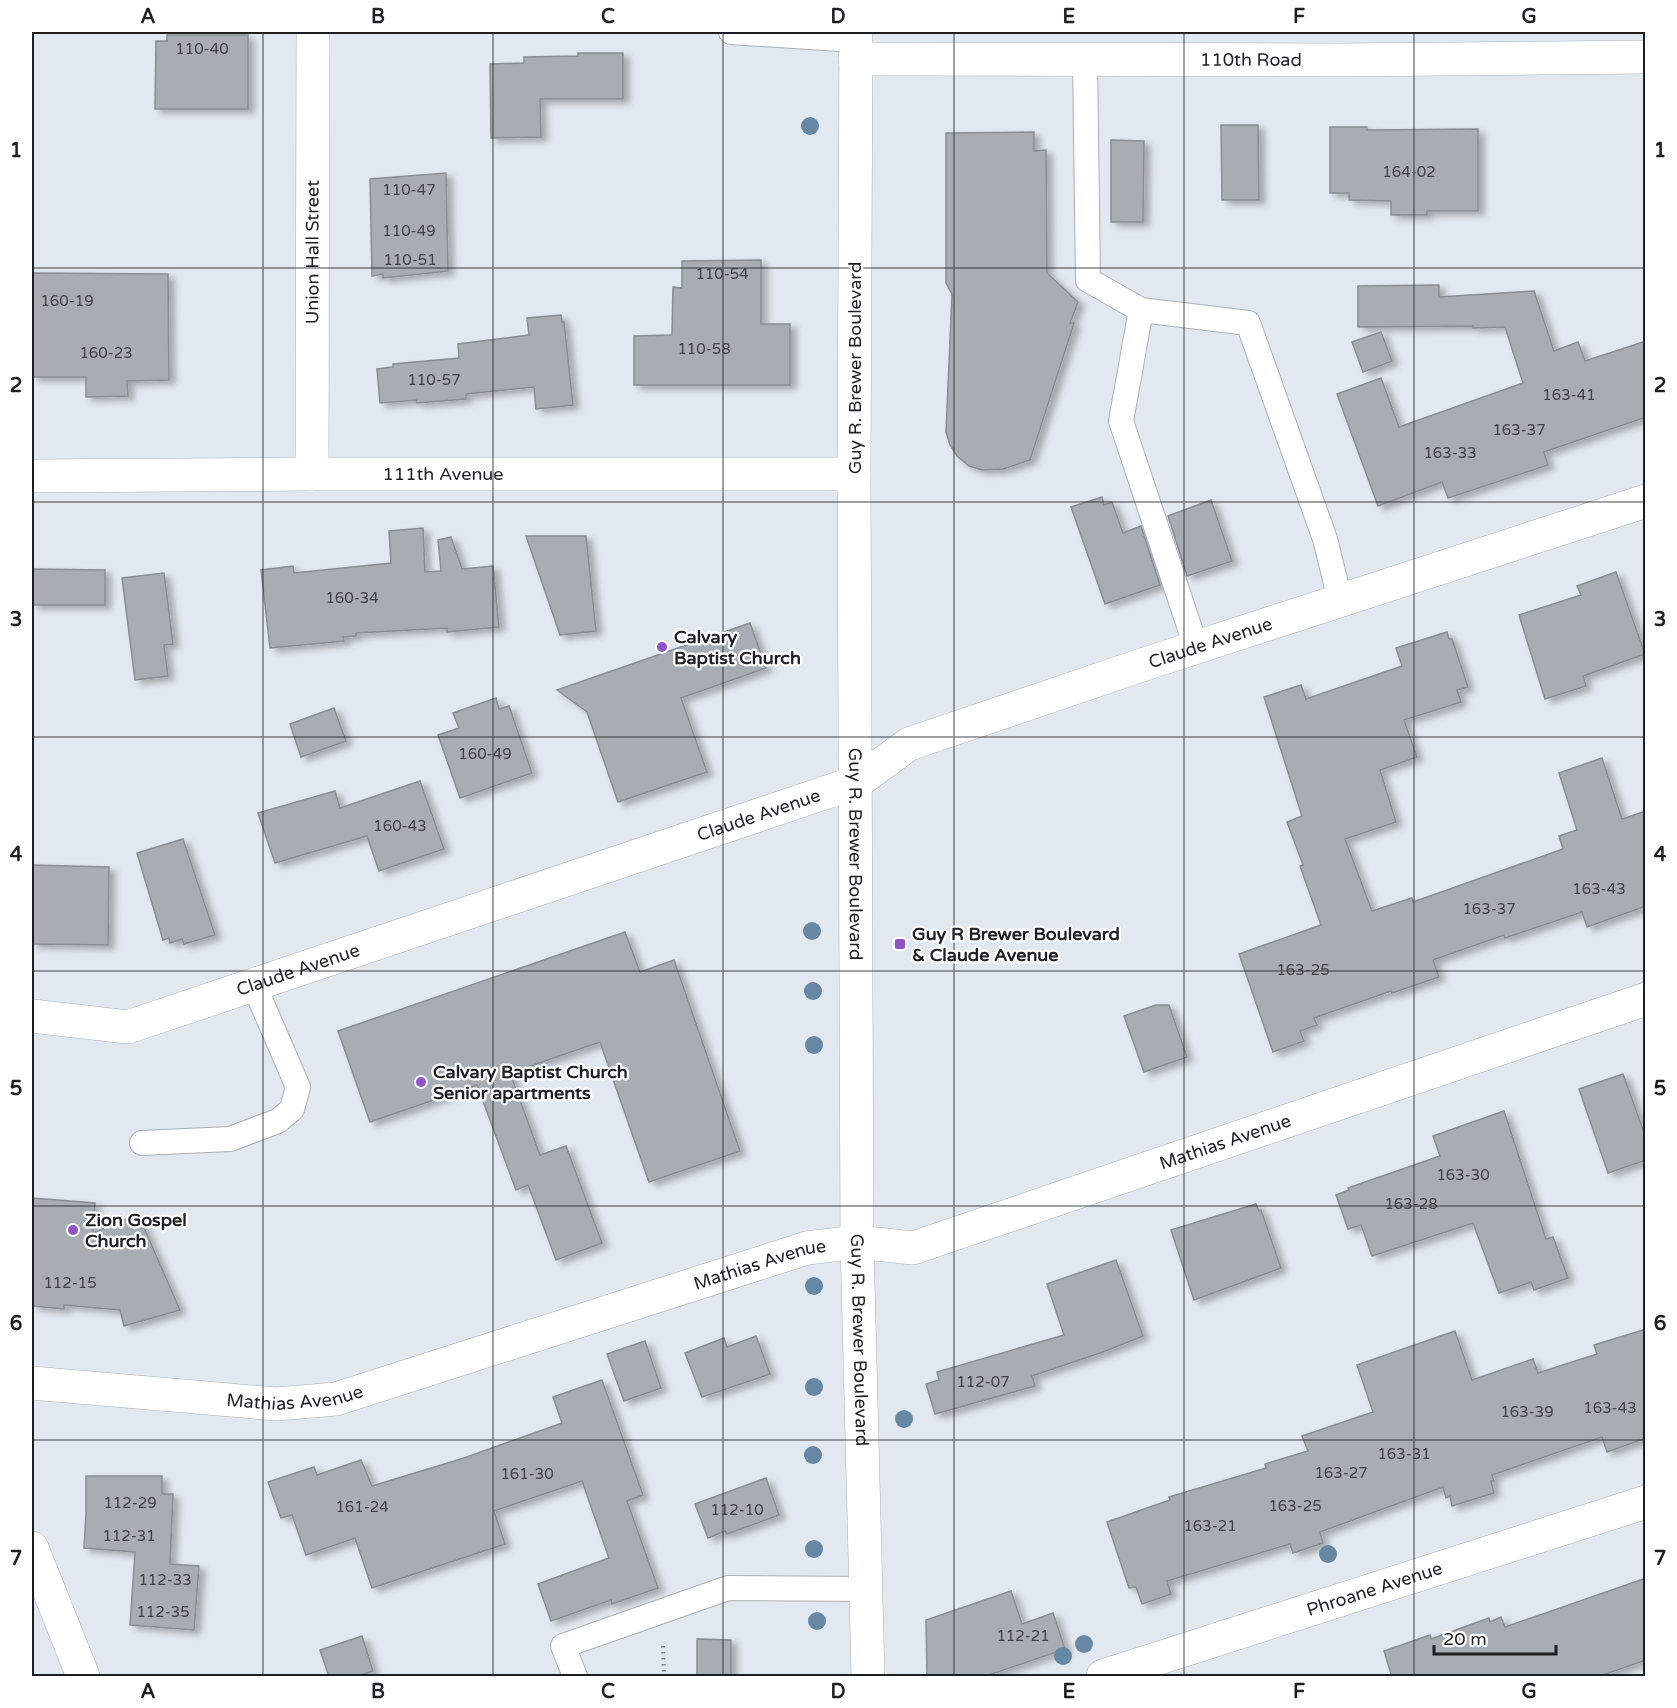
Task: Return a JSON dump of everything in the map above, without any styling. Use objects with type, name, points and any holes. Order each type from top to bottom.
[{"type":"street","name":"Union Hall Street","points":[[312,474],[313,32]]},
{"type":"street","name":"110th Road","points":[[856,43],[1085,59],[1341,46],[1646,57]]},
{"type":"street","name":"Guy R. Brewer Boulevard","points":[[856,43],[854,474],[857,1242],[868,1677]]},
{"type":"street","name":"111th Avenue","points":[[32,476],[854,474]]},
{"type":"street","name":"Claude Avenue","points":[[32,1016],[128,1027],[856,782],[909,744],[1196,647],[1646,501]]},
{"type":"street","name":"Mathias Avenue","points":[[32,1383],[276,1404],[336,1399],[807,1248],[857,1242],[913,1248],[1646,999]]},
{"type":"street","name":"Phroane Avenue","points":[[1103,1677],[1646,1502]]},
{"type":"street","points":[[32,1548],[83,1677]]},
{"type":"lane","points":[[731,32],[856,43]]},
{"type":"lane","points":[[1085,59],[1088,280],[1141,310],[1248,323],[1325,539],[1340,600]]},
{"type":"lane","points":[[1141,310],[1121,421],[1196,647]]},
{"type":"lane","points":[[142,1143],[230,1139],[278,1121],[292,1109],[298,1087],[254,985]]},
{"type":"lane","points":[[575,1677],[563,1646],[728,1588],[865,1589]]},
{"type":"path","points":[[663,1643],[664,1677]]},
{"type":"building","points":[[167,35],[248,35],[248,109],[155,109],[156,41],[167,41]]},
{"type":"building","points":[[578,53],[623,53],[623,99],[540,99],[541,137],[491,138],[490,64],[524,63],[524,57],[578,56]]},
{"type":"building","points":[[1221,125],[1258,125],[1259,200],[1222,200]]},
{"type":"building","points":[[1330,127],[1367,127],[1367,130],[1478,129],[1478,211],[1427,211],[1427,215],[1391,215],[1391,201],[1349,200],[1349,193],[1330,193]]},
{"type":"building","points":[[1034,132],[1034,151],[1046,150],[1047,273],[1078,302],[1070,323],[1074,323],[1030,460],[1003,469],[982,470],[969,466],[957,456],[946,432],[952,294],[946,283],[946,133]]},
{"type":"building","points":[[1111,140],[1144,141],[1143,222],[1111,222]]},
{"type":"building","points":[[446,173],[448,271],[383,278],[383,274],[372,276],[370,179]]},
{"type":"building","points":[[761,260],[761,324],[790,324],[790,385],[634,385],[634,336],[672,335],[673,287],[682,288],[682,261]]},
{"type":"building","points":[[32,273],[168,274],[169,380],[127,381],[128,396],[86,397],[86,377],[32,377]]},
{"type":"building","points":[[1439,285],[1439,297],[1534,291],[1554,351],[1578,342],[1585,361],[1646,341],[1646,417],[1544,452],[1548,465],[1448,498],[1442,482],[1378,506],[1337,394],[1381,378],[1399,427],[1523,383],[1505,327],[1358,327],[1358,286]]},
{"type":"building","points":[[561,315],[562,322],[564,322],[573,405],[536,409],[534,387],[466,394],[466,399],[380,403],[377,369],[393,367],[393,364],[459,358],[458,344],[529,335],[527,318]]},
{"type":"building","points":[[1381,332],[1392,361],[1363,372],[1352,342]]},
{"type":"building","points":[[1102,497],[1104,505],[1112,502],[1123,533],[1141,526],[1160,585],[1105,604],[1071,507]]},
{"type":"building","points":[[1211,500],[1232,561],[1187,576],[1168,516]]},
{"type":"building","points":[[423,528],[425,572],[441,571],[438,540],[451,537],[462,569],[493,566],[499,627],[447,632],[447,628],[356,633],[356,636],[343,637],[344,641],[270,648],[261,570],[293,566],[294,573],[391,563],[389,531]]},
{"type":"building","points":[[526,536],[586,536],[596,631],[560,635]]},
{"type":"building","points":[[32,569],[105,570],[105,605],[32,605]]},
{"type":"building","points":[[1616,572],[1645,654],[1583,676],[1586,686],[1545,699],[1519,615],[1581,595],[1577,586]]},
{"type":"building","points":[[164,573],[173,644],[164,645],[168,676],[135,680],[122,578]]},
{"type":"building","points":[[750,623],[766,668],[681,698],[707,772],[618,802],[587,712],[557,690]]},
{"type":"building","points":[[1447,632],[1449,639],[1452,639],[1468,687],[1457,690],[1461,702],[1404,720],[1417,757],[1380,770],[1396,822],[1345,839],[1372,911],[1412,898],[1413,902],[1563,849],[1559,836],[1577,830],[1559,773],[1602,758],[1622,819],[1646,811],[1646,906],[1587,927],[1582,912],[1505,938],[1504,935],[1433,960],[1439,977],[1314,1018],[1317,1025],[1300,1031],[1304,1041],[1273,1052],[1239,954],[1321,925],[1287,822],[1302,816],[1264,697],[1301,685],[1306,699],[1402,666],[1396,648]]},
{"type":"building","points":[[496,698],[499,709],[509,706],[532,773],[460,798],[438,735],[459,728],[453,713]]},
{"type":"building","points":[[334,708],[346,741],[301,757],[290,724]]},
{"type":"building","points":[[420,781],[444,849],[379,871],[367,836],[275,863],[258,813],[335,791],[340,808]]},
{"type":"building","points":[[183,839],[215,935],[184,944],[182,939],[170,943],[169,938],[163,940],[137,853]]},
{"type":"building","points":[[32,865],[109,867],[108,945],[32,944]]},
{"type":"building","name":"Calvary Baptist Church Senior apartments","points":[[625,932],[640,972],[674,960],[740,1151],[649,1182],[600,1042],[510,1073],[540,1155],[566,1146],[602,1243],[556,1260],[528,1185],[516,1190],[477,1085],[370,1122],[338,1031]]},
{"type":"building","points":[[1156,1005],[1169,1005],[1187,1057],[1144,1072],[1124,1016]]},
{"type":"building","points":[[1623,1074],[1646,1138],[1646,1160],[1608,1173],[1579,1089]]},
{"type":"building","points":[[1504,1111],[1546,1239],[1553,1237],[1568,1278],[1534,1290],[1531,1282],[1499,1293],[1473,1223],[1372,1256],[1361,1225],[1348,1229],[1336,1195],[1349,1190],[1348,1188],[1440,1156],[1433,1136]]},
{"type":"building","points":[[32,1198],[95,1203],[93,1233],[138,1214],[180,1310],[124,1326],[120,1310],[64,1305],[64,1309],[32,1306]]},
{"type":"building","points":[[1256,1204],[1259,1211],[1261,1210],[1281,1268],[1194,1300],[1171,1230]]},
{"type":"building","points":[[1116,1260],[1143,1336],[1032,1376],[1035,1386],[935,1414],[926,1384],[939,1380],[937,1372],[1064,1335],[1047,1284]]},
{"type":"building","points":[[1646,1329],[1646,1438],[1607,1452],[1602,1437],[1492,1475],[1494,1493],[1452,1506],[1450,1496],[1446,1498],[1443,1487],[1320,1532],[1323,1543],[1293,1553],[1290,1544],[1167,1581],[1171,1594],[1142,1604],[1136,1587],[1129,1588],[1107,1522],[1170,1500],[1169,1497],[1266,1468],[1265,1464],[1308,1451],[1302,1436],[1373,1412],[1357,1365],[1455,1331],[1472,1380],[1533,1359],[1538,1373],[1597,1354],[1594,1345]]},
{"type":"building","points":[[756,1336],[770,1374],[702,1397],[685,1353],[724,1338],[727,1347]]},
{"type":"building","points":[[645,1341],[661,1388],[624,1401],[607,1354]]},
{"type":"building","points":[[602,1380],[643,1495],[627,1501],[658,1588],[612,1604],[611,1600],[551,1621],[538,1584],[609,1558],[582,1481],[494,1511],[505,1544],[372,1588],[355,1538],[306,1555],[292,1515],[281,1518],[268,1482],[314,1467],[317,1475],[361,1460],[372,1486],[464,1458],[562,1423],[553,1397]]},
{"type":"building","points":[[86,1476],[162,1476],[162,1494],[173,1494],[170,1564],[199,1566],[194,1630],[130,1625],[135,1552],[84,1548]]},
{"type":"building","points":[[766,1478],[779,1515],[727,1534],[725,1531],[708,1538],[695,1504]]},
{"type":"building","points":[[1646,1578],[1646,1660],[1597,1677],[1392,1677],[1384,1651],[1430,1635],[1431,1639],[1489,1618],[1490,1622],[1501,1617],[1505,1627]]},
{"type":"building","points":[[1011,1591],[1022,1624],[1053,1613],[1065,1649],[983,1677],[927,1677],[926,1620]]},
{"type":"building","points":[[362,1636],[373,1671],[355,1677],[329,1677],[320,1650]]},
{"type":"building","points":[[697,1639],[731,1640],[731,1677],[697,1677]]},
{"type":"place","name":"Calvary Baptist Church","points":[[662,647]]},
{"type":"place","name":"Guy R Brewer Boulevard & Claude Avenue","points":[[900,944]]},
{"type":"place","name":"Calvary Baptist Church Senior apartments","points":[[421,1082]]},
{"type":"place","name":"Zion Gospel Church","points":[[73,1230]]}]
